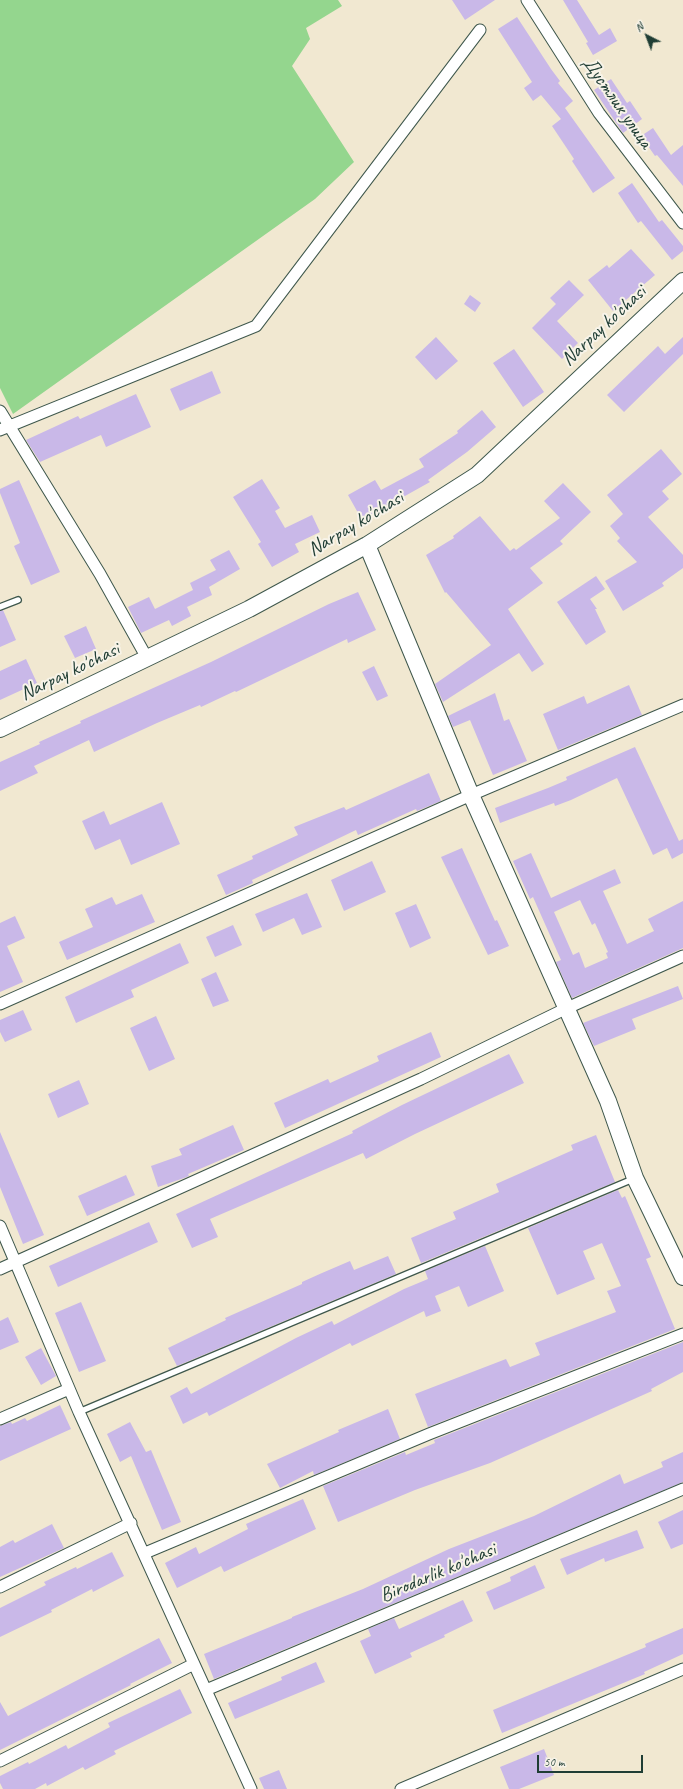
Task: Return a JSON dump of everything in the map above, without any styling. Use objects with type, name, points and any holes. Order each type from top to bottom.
[{"type":"main road","name":"Narpay ko'chasi","points":[[0,729],[250,609],[367,545],[477,475],[683,280]]},
{"type":"main road","points":[[367,545],[471,795],[565,1009],[608,1101],[635,1178],[683,1277]]},
{"type":"street","name":"Дустлик улица","points":[[527,0],[599,113],[683,223]]},
{"type":"street","points":[[5,428],[256,326],[480,30]]},
{"type":"street","points":[[0,411],[5,428],[100,574],[147,658]]},
{"type":"street","points":[[0,1004],[471,795],[683,705]]},
{"type":"street","points":[[0,1269],[421,1079],[565,1009],[683,956]]},
{"type":"street","points":[[0,1226],[79,1412],[252,1789]]},
{"type":"street","points":[[144,1553],[429,1434],[683,1334]]},
{"type":"street","points":[[0,1418],[69,1389]]},
{"type":"street","name":"Birodarlik ko'chasi","points":[[206,1690],[683,1490]]},
{"type":"street","points":[[0,1587],[131,1523]]},
{"type":"street","points":[[0,1760],[194,1664]]},
{"type":"street","points":[[401,1789],[683,1669]]},
{"type":"lane","points":[[0,607],[18,600]]},
{"type":"lane","points":[[79,1412],[635,1178]]},
{"type":"green space","points":[[0,0],[338,0],[342,6],[306,28],[310,39],[292,66],[354,162],[315,199],[13,414],[0,388]]},
{"type":"building","points":[[452,0],[495,0],[465,20]]},
{"type":"building","points":[[563,0],[577,0],[599,35],[610,28],[617,41],[593,55],[586,43],[588,42]]},
{"type":"building","points":[[517,17],[560,81],[558,83],[573,101],[565,108],[615,178],[593,193],[572,161],[574,159],[552,126],[561,119],[541,95],[533,101],[524,88],[532,82],[498,29]]},
{"type":"building","points":[[611,79],[627,103],[630,101],[642,119],[623,133],[594,90]]},
{"type":"building","points":[[653,128],[671,155],[683,145],[683,186],[657,155],[655,156],[641,136]]},
{"type":"building","points":[[632,183],[659,222],[662,220],[683,246],[683,251],[672,260],[641,221],[638,223],[618,193]]},
{"type":"building","points":[[631,249],[655,275],[613,311],[588,280],[607,265],[609,268]]},
{"type":"building","points":[[569,280],[584,295],[557,321],[578,343],[562,359],[532,328],[556,304],[550,298]]},
{"type":"building","points":[[470,295],[481,303],[475,312],[464,304]]},
{"type":"building","points":[[436,337],[458,361],[436,380],[415,357]]},
{"type":"building","points":[[683,337],[683,354],[624,412],[607,395],[658,346],[665,354]]},
{"type":"building","points":[[514,349],[544,392],[523,407],[493,363]]},
{"type":"building","points":[[212,371],[221,393],[180,411],[170,389]]},
{"type":"building","points":[[136,394],[151,427],[106,447],[101,435],[40,462],[26,440],[78,416],[80,419]]},
{"type":"building","points":[[482,410],[496,427],[467,452],[428,480],[430,482],[362,520],[348,495],[375,480],[381,490],[424,467],[419,459],[458,433],[457,431]]},
{"type":"building","points":[[661,449],[682,474],[662,491],[669,499],[648,517],[683,555],[683,568],[662,583],[664,586],[623,611],[605,581],[637,562],[617,541],[620,538],[610,526],[623,514],[607,495]]},
{"type":"building","points":[[262,479],[280,508],[275,511],[285,528],[312,515],[320,532],[295,544],[299,552],[272,567],[258,544],[261,542],[233,497]]},
{"type":"building","points":[[19,480],[60,572],[31,585],[14,546],[20,543],[0,493],[0,489]]},
{"type":"building","points":[[563,483],[591,512],[560,541],[563,544],[530,568],[543,583],[508,609],[544,664],[532,672],[519,653],[443,702],[435,684],[491,645],[446,592],[445,593],[426,555],[454,538],[453,536],[480,516],[510,551],[514,548],[516,550],[560,518],[544,501]]},
{"type":"building","points":[[229,550],[240,569],[209,587],[212,595],[187,607],[191,616],[172,626],[169,620],[141,633],[128,607],[149,597],[155,609],[193,590],[190,583],[216,570],[210,560]]},
{"type":"building","points":[[596,576],[605,589],[590,599],[597,609],[595,609],[606,632],[586,645],[557,602]]},
{"type":"building","points":[[358,592],[376,630],[348,643],[347,639],[236,692],[235,691],[201,707],[200,705],[157,723],[94,752],[89,740],[34,766],[38,773],[0,791],[0,762],[81,723],[80,721],[211,662],[329,604]]},
{"type":"building","points":[[3,610],[16,640],[0,647],[0,611]]},
{"type":"building","points":[[86,626],[96,649],[75,658],[64,636]]},
{"type":"building","points":[[26,659],[37,683],[0,700],[0,671]]},
{"type":"building","points":[[374,666],[388,696],[377,701],[362,672]]},
{"type":"building","points":[[629,685],[642,715],[558,750],[543,714],[584,696],[587,704]]},
{"type":"building","points":[[495,693],[504,721],[509,719],[527,761],[493,775],[470,720],[453,727],[448,716]]},
{"type":"building","points":[[635,747],[679,841],[683,839],[683,853],[672,859],[667,848],[653,855],[617,778],[571,800],[555,806],[554,803],[500,823],[495,808],[567,780],[566,777]]},
{"type":"building","points":[[429,773],[441,801],[417,811],[416,809],[358,835],[356,830],[252,880],[253,883],[226,895],[217,875],[253,859],[252,856],[298,835],[294,827],[344,807],[346,810]]},
{"type":"building","points":[[162,802],[180,844],[131,865],[120,839],[95,850],[82,821],[104,811],[110,825]]},
{"type":"building","points":[[462,848],[495,921],[497,920],[509,946],[488,955],[441,857]]},
{"type":"building","points":[[531,853],[551,898],[615,869],[621,883],[603,891],[627,944],[654,931],[648,919],[683,901],[683,948],[572,998],[556,962],[561,960],[533,897],[530,899],[513,861]],"holes":[[[580,900],[592,925],[595,923],[608,952],[606,953],[608,958],[585,968],[579,952],[573,955],[554,912]]]},
{"type":"building","points":[[372,861],[386,892],[344,911],[331,880]]},
{"type":"building","points":[[307,893],[322,927],[302,935],[294,918],[263,932],[255,914]]},
{"type":"building","points":[[142,894],[155,922],[67,960],[59,942],[93,927],[85,909],[112,897],[116,905]]},
{"type":"building","points":[[416,904],[431,938],[410,948],[395,913]]},
{"type":"building","points":[[15,916],[25,938],[7,946],[23,982],[0,992],[0,923]]},
{"type":"building","points":[[233,925],[242,945],[215,957],[206,937]]},
{"type":"building","points":[[180,943],[189,963],[131,990],[134,997],[76,1023],[65,997]]},
{"type":"building","points":[[216,972],[229,1001],[213,1007],[201,979]]},
{"type":"building","points":[[678,986],[683,999],[632,1019],[636,1029],[594,1046],[583,1023]]},
{"type":"building","points":[[23,1010],[32,1030],[5,1042],[0,1032],[0,1020]]},
{"type":"building","points":[[156,1016],[175,1059],[149,1071],[130,1028]]},
{"type":"building","points":[[431,1032],[441,1057],[285,1128],[274,1103],[328,1079],[330,1083],[379,1061],[377,1056]]},
{"type":"building","points":[[509,1054],[524,1083],[415,1134],[366,1159],[363,1153],[210,1219],[218,1237],[192,1248],[176,1214],[353,1133],[352,1131],[402,1105]]},
{"type":"building","points":[[79,1080],[89,1104],[58,1118],[48,1094]]},
{"type":"building","points":[[233,1125],[244,1150],[188,1174],[189,1176],[158,1187],[151,1166],[182,1155],[179,1149]]},
{"type":"building","points":[[0,1132],[44,1235],[23,1244],[0,1187]]},
{"type":"building","points":[[596,1135],[615,1182],[421,1263],[411,1238],[456,1219],[453,1212],[499,1192],[496,1184],[573,1150],[571,1145]]},
{"type":"building","points":[[126,1175],[135,1195],[87,1216],[78,1196]]},
{"type":"building","points":[[618,1190],[622,1198],[625,1196],[651,1257],[646,1259],[675,1329],[428,1427],[415,1394],[506,1359],[510,1367],[540,1355],[535,1343],[616,1312],[607,1291],[621,1286],[602,1243],[583,1251],[595,1279],[557,1295],[528,1228]]},
{"type":"building","points":[[149,1222],[158,1242],[58,1287],[49,1266]]},
{"type":"building","points":[[485,1246],[504,1291],[468,1307],[459,1286],[435,1296],[441,1311],[426,1317],[424,1311],[352,1346],[350,1343],[209,1416],[207,1412],[183,1424],[170,1396],[187,1387],[191,1394],[296,1338],[332,1321],[334,1325],[404,1289],[428,1279],[425,1271]]},
{"type":"building","points":[[388,1256],[396,1274],[177,1366],[168,1348],[226,1320],[225,1318],[350,1261],[354,1270]]},
{"type":"building","points":[[81,1302],[106,1361],[79,1372],[55,1313]]},
{"type":"building","points":[[8,1317],[19,1342],[0,1350],[0,1321]]},
{"type":"building","points":[[683,1342],[683,1372],[651,1389],[652,1391],[490,1463],[415,1490],[338,1522],[323,1486],[405,1452],[406,1455],[435,1443],[434,1440]]},
{"type":"building","points":[[41,1348],[56,1376],[41,1385],[25,1357]]},
{"type":"building","points":[[60,1405],[71,1429],[0,1461],[0,1426],[11,1422],[12,1424],[25,1418],[27,1421]]},
{"type":"building","points":[[388,1409],[400,1439],[314,1475],[313,1471],[280,1488],[267,1464],[339,1432],[338,1430]]},
{"type":"building","points":[[130,1422],[146,1452],[151,1450],[181,1522],[162,1530],[131,1456],[120,1462],[107,1434]]},
{"type":"building","points":[[683,1452],[683,1482],[214,1679],[204,1654],[363,1589],[449,1549],[534,1516],[620,1474],[624,1484],[663,1467],[661,1462]]},
{"type":"building","points":[[303,1499],[316,1529],[224,1572],[221,1566],[177,1588],[165,1563],[196,1547],[199,1554],[248,1529],[246,1524]]},
{"type":"building","points":[[683,1510],[683,1544],[671,1549],[658,1522]]},
{"type":"building","points":[[52,1524],[64,1548],[0,1577],[0,1547],[13,1540],[15,1543]]},
{"type":"building","points":[[637,1530],[644,1548],[605,1562],[604,1558],[567,1575],[560,1559]]},
{"type":"building","points":[[112,1552],[124,1576],[93,1592],[92,1589],[51,1610],[52,1612],[0,1637],[0,1608],[46,1585],[44,1582],[76,1567],[77,1569]]},
{"type":"building","points":[[535,1565],[545,1588],[494,1610],[486,1592],[511,1581],[510,1577]]},
{"type":"building","points":[[463,1600],[473,1621],[444,1635],[445,1637],[410,1653],[412,1657],[375,1674],[360,1641],[371,1636],[368,1629],[394,1618],[399,1629]]},
{"type":"building","points":[[683,1628],[683,1654],[644,1672],[645,1674],[502,1733],[493,1710],[646,1647],[645,1644]]},
{"type":"building","points":[[159,1638],[172,1663],[0,1750],[0,1702],[8,1716]]},
{"type":"building","points":[[316,1662],[325,1682],[235,1719],[228,1703],[282,1680],[281,1677]]},
{"type":"building","points":[[180,1689],[192,1713],[114,1751],[116,1754],[85,1770],[83,1767],[47,1786],[46,1783],[35,1789],[3,1789],[0,1783],[0,1776],[28,1762],[29,1764],[66,1745],[68,1749],[110,1727],[108,1723]]},
{"type":"building","points":[[544,1749],[554,1775],[519,1789],[509,1789],[500,1767]]},
{"type":"building","points":[[279,1770],[287,1789],[264,1789],[259,1778]]}]
